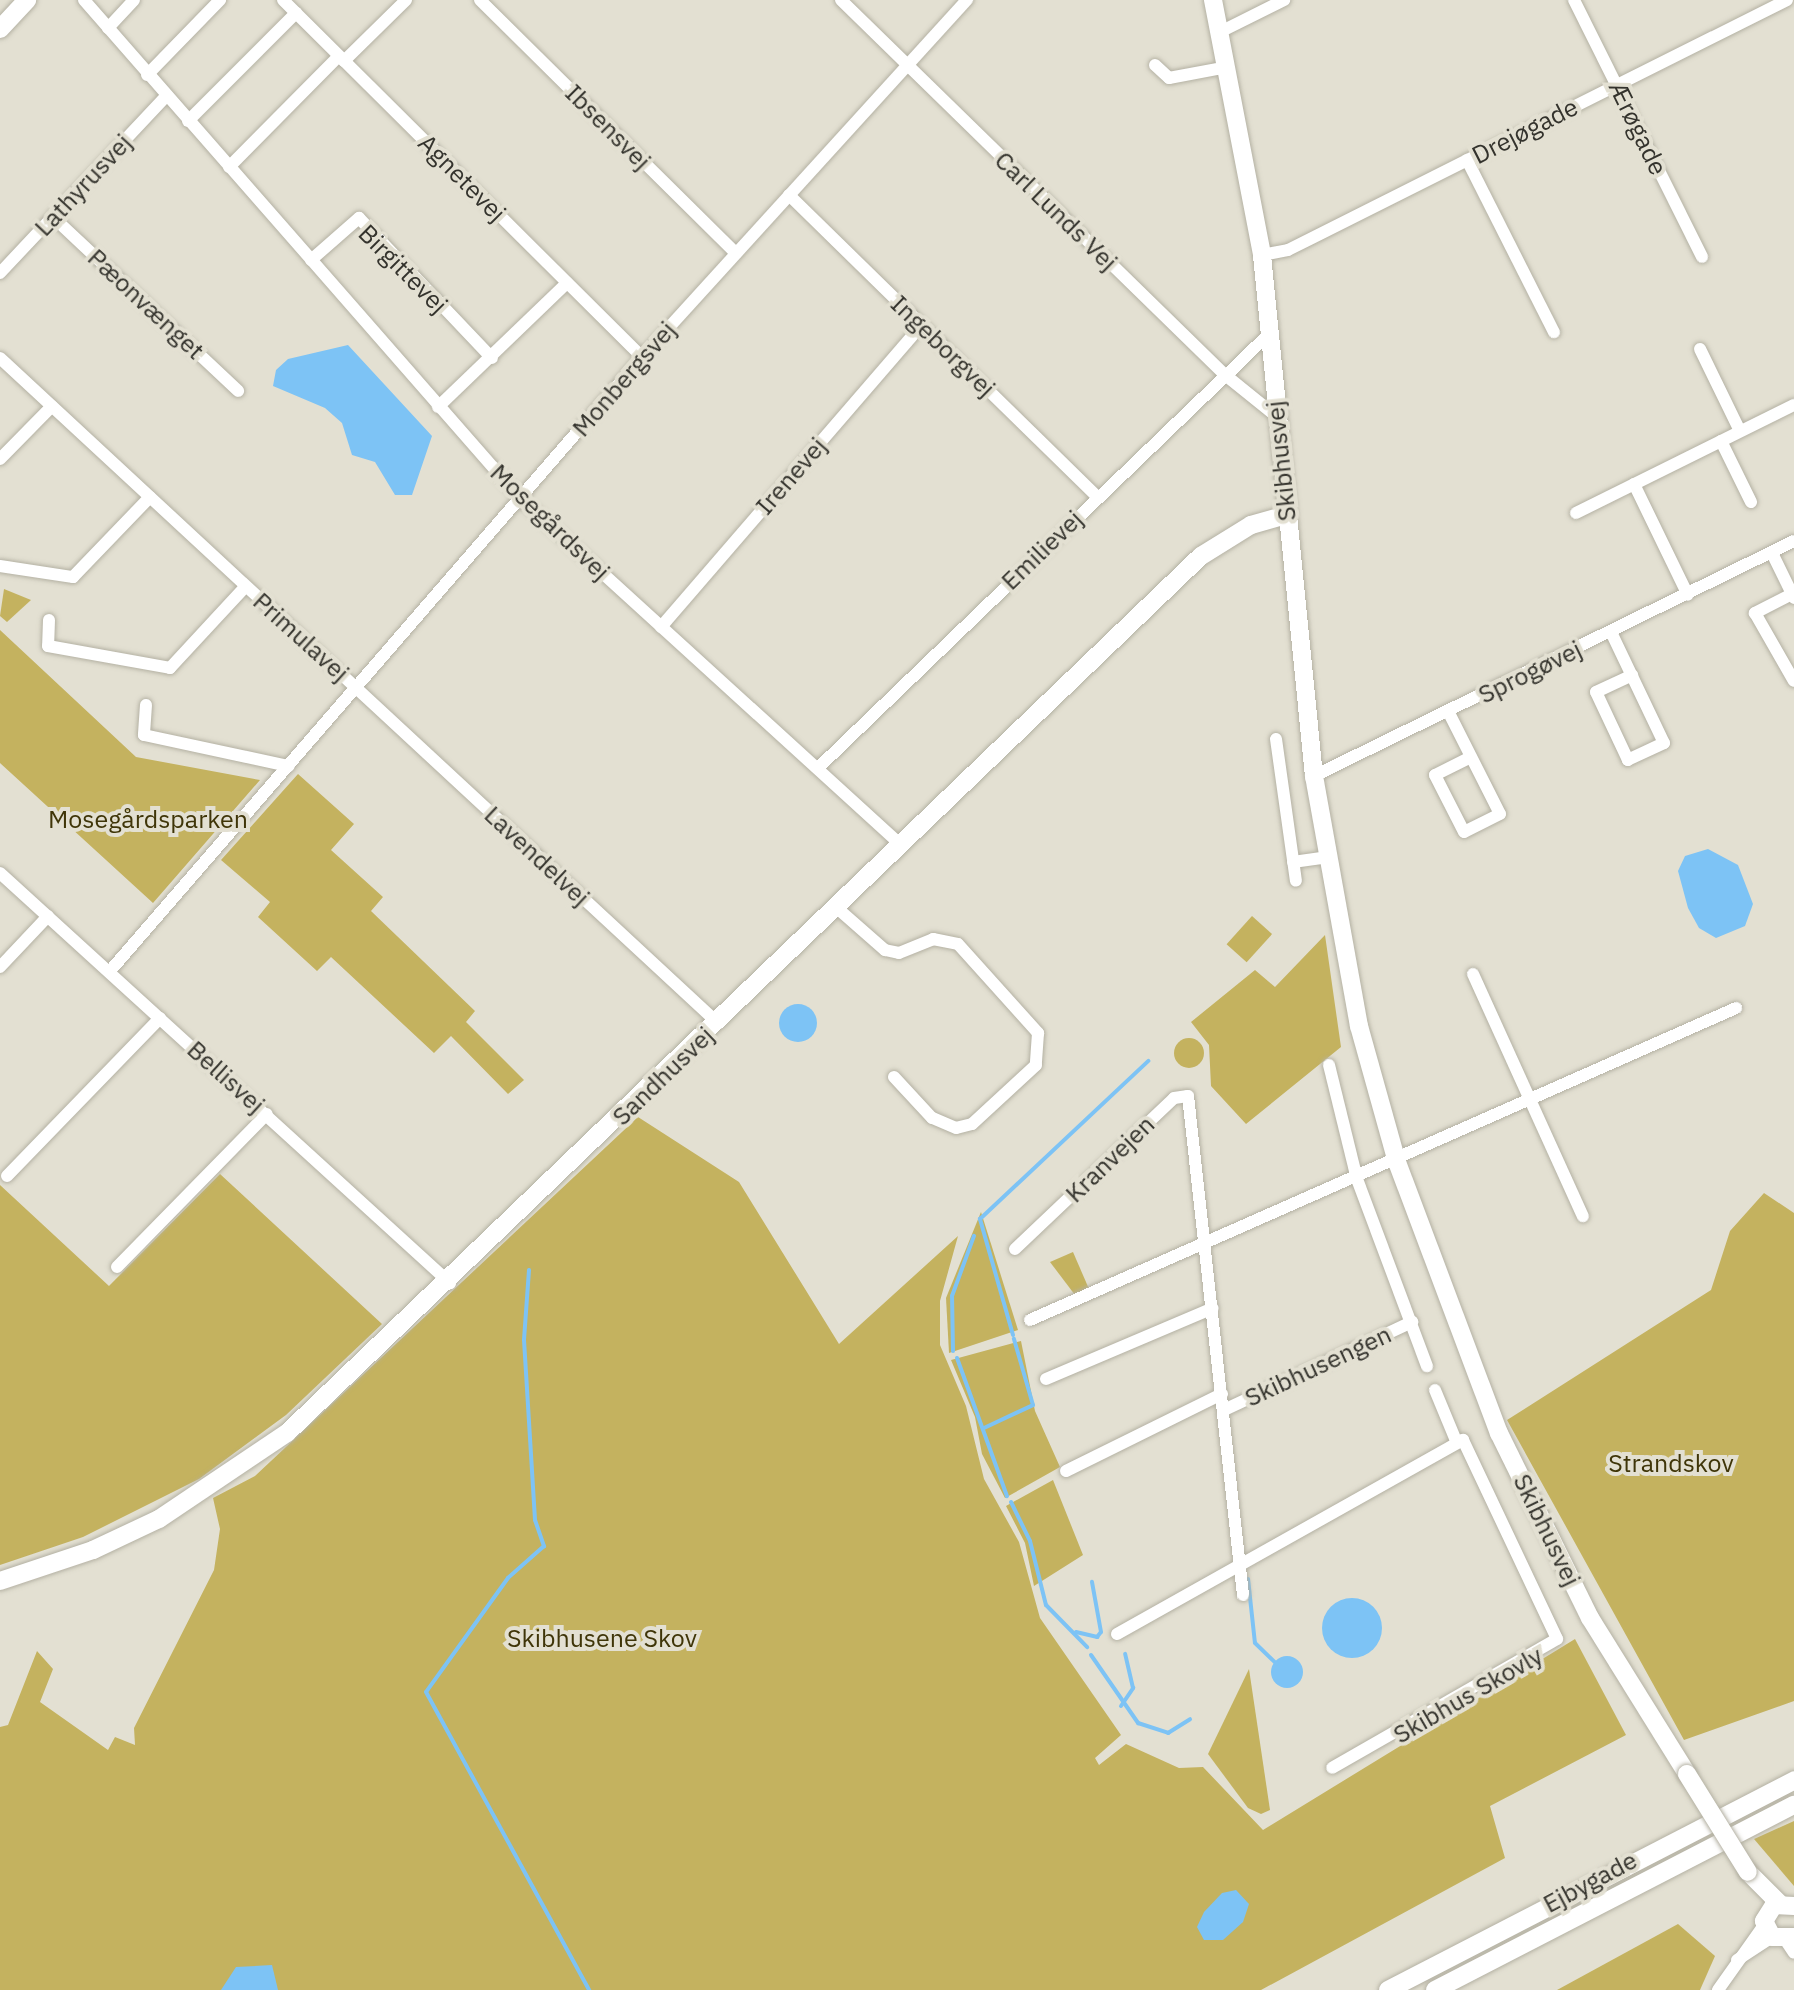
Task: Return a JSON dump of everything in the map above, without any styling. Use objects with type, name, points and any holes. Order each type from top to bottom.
[{"type":"street","points":[[0,28],[26,0]]},
{"type":"street","name":"Mosegårdsvej","points":[[84,0],[520,498],[902,846]]},
{"type":"street","points":[[108,28],[134,0]]},
{"type":"street","points":[[146,75],[220,0]]},
{"type":"street","name":"Agnetevej","points":[[282,0],[642,357]]},
{"type":"street","points":[[229,168],[406,0]]},
{"type":"street","name":"Ibsensvej","points":[[480,0],[736,253]]},
{"type":"street","name":"Carl Lunds Vej","points":[[841,0],[1224,374],[1276,416]]},
{"type":"street","name":"Monbergsvej","points":[[110,971],[642,357],[967,0]]},
{"type":"street","name":"Skibhusvej","points":[[1213,0],[1262,255],[1314,776],[1359,1026],[1397,1162],[1499,1432],[1590,1618],[1748,1872],[1784,1922]]},
{"type":"street","points":[[1220,32],[1284,0]]},
{"type":"street","name":"Ærøgade","points":[[1574,0],[1702,257]]},
{"type":"street","name":"Drejøgade","points":[[1262,255],[1288,250],[1787,0]]},
{"type":"street","points":[[188,121],[296,13]]},
{"type":"street","points":[[1155,66],[1169,78],[1226,67]]},
{"type":"street","name":"Lathyrusvej","points":[[0,274],[166,96]]},
{"type":"street","points":[[1467,160],[1554,332]]},
{"type":"street","name":"Ingeborgvej","points":[[789,195],[1098,497]]},
{"type":"street","name":"Pæonvænget","points":[[53,217],[238,390]]},
{"type":"street","name":"Birgittevej","points":[[310,260],[359,218],[492,358]]},
{"type":"street","points":[[438,407],[567,283]]},
{"type":"street","name":"Irenevej","points":[[661,627],[922,325]]},
{"type":"street","name":"Emilievej","points":[[818,768],[1268,334]]},
{"type":"street","points":[[1700,349],[1740,430]]},
{"type":"street","name":"Primulavej","points":[[0,358],[358,688]]},
{"type":"street","points":[[1576,513],[1794,404]]},
{"type":"street","points":[[0,459],[52,406]]},
{"type":"street","points":[[1721,441],[1750,502]]},
{"type":"street","points":[[1634,484],[1688,595]]},
{"type":"street","points":[[0,566],[73,576],[150,497]]},
{"type":"street","name":"Sandhusvej","points":[[0,1581],[93,1550],[228,1478],[288,1434],[1202,556],[1251,525],[1287,514]]},
{"type":"street","name":"Sprogøvej","points":[[1314,776],[1794,542]]},
{"type":"street","points":[[1772,553],[1793,596],[1754,613],[1794,682]]},
{"type":"street","name":"Primulavej","points":[[49,620],[48,646],[170,668],[245,587]]},
{"type":"street","name":"Sprogøvej","points":[[1611,632],[1632,675],[1664,743],[1628,760],[1596,692],[1632,675]]},
{"type":"street","name":"Lavendelvej","points":[[358,688],[718,1023]]},
{"type":"street","points":[[146,704],[144,734],[289,766]]},
{"type":"street","name":"Sprogøvej","points":[[1448,712],[1471,757],[1500,814],[1464,832],[1436,775],[1471,757]]},
{"type":"street","points":[[1276,738],[1296,881]]},
{"type":"street","points":[[1293,862],[1327,857]]},
{"type":"street","name":"Bellisvej","points":[[0,873],[450,1282]]},
{"type":"street","points":[[838,908],[885,950],[899,952],[933,939],[958,944],[1038,1033],[1036,1065],[972,1124],[956,1128],[932,1118],[894,1077]]},
{"type":"street","points":[[0,967],[48,916]]},
{"type":"street","points":[[1473,974],[1583,1216]]},
{"type":"street","points":[[1030,1320],[1397,1162],[1736,1008]]},
{"type":"street","points":[[7,1176],[160,1018]]},
{"type":"street","name":"Skibhusengen","points":[[1329,1066],[1357,1179],[1427,1366]]},
{"type":"street","name":"Kranvejen","points":[[1015,1249],[1174,1098],[1188,1096],[1243,1595]]},
{"type":"street","points":[[117,1267],[268,1114]]},
{"type":"street","points":[[1046,1380],[1213,1308]]},
{"type":"street","name":"Skibhusengen","points":[[1224,1410],[1412,1322]]},
{"type":"street","name":"Skibhus Skovly","points":[[1332,1768],[1557,1639],[1463,1440],[1458,1443],[1434,1390]]},
{"type":"street","points":[[1066,1472],[1222,1394]]},
{"type":"street","points":[[1117,1634],[1458,1443]]},
{"type":"street","name":"Ejbygade","points":[[1388,1990],[1794,1780]]},
{"type":"street","name":"Ejbygade","points":[[1436,1990],[1794,1804]]},
{"type":"street","points":[[1718,1990],[1735,1961],[1784,1922]]},
{"type":"green space","points":[[4,589],[31,600],[7,622],[0,616]]},
{"type":"green space","name":"Mosegårdsparken","points":[[0,630],[136,757],[260,780],[153,903],[0,763]]},
{"type":"green space","points":[[298,774],[354,824],[331,850],[383,897],[371,911],[475,1011],[466,1022],[524,1080],[508,1094],[451,1036],[434,1053],[331,957],[317,971],[258,917],[270,902],[221,860]]},
{"type":"green space","points":[[1252,916],[1272,934],[1247,962],[1227,944]]},
{"type":"green space","points":[[1325,935],[1341,1047],[1246,1124],[1211,1086],[1209,1045],[1191,1022],[1255,970],[1275,987]]},
{"type":"green space","points":[[1189,1038],[1199,1043],[1204,1053],[1199,1063],[1189,1068],[1179,1063],[1174,1053],[1179,1043]]},
{"type":"green space","name":"Skibhusene Skov","points":[[638,1117],[739,1182],[839,1344],[958,1236],[940,1301],[940,1345],[966,1406],[984,1479],[1019,1542],[1040,1618],[1121,1735],[1095,1758],[1099,1765],[1126,1744],[1179,1768],[1203,1767],[1263,1830],[1575,1639],[1626,1735],[1490,1806],[1505,1858],[1261,1990],[0,1990],[0,1727],[8,1725],[37,1651],[53,1669],[40,1702],[108,1750],[115,1737],[135,1745],[134,1728],[214,1570],[220,1529],[213,1498],[255,1476]]},
{"type":"green space","points":[[220,1174],[382,1324],[286,1415],[199,1479],[83,1537],[0,1565],[0,1185],[109,1286]]},
{"type":"green space","name":"Strandskov","points":[[1764,1193],[1794,1213],[1794,1701],[1684,1740],[1507,1420],[1711,1290],[1730,1231]]},
{"type":"green space","points":[[981,1212],[1018,1330],[949,1353],[946,1298]]},
{"type":"green space","points":[[1073,1252],[1089,1289],[1075,1295],[1050,1262]]},
{"type":"green space","points":[[1021,1341],[1035,1411],[1060,1467],[1005,1498],[982,1454],[975,1417],[951,1360]]},
{"type":"green space","points":[[1053,1480],[1083,1555],[1034,1586],[1025,1543],[1006,1506]]},
{"type":"green space","points":[[1249,1669],[1270,1810],[1261,1814],[1248,1808],[1208,1754]]},
{"type":"green space","points":[[1794,1821],[1794,1886],[1754,1839]]},
{"type":"green space","points":[[1678,1924],[1715,1956],[1700,1990],[1557,1990]]},
{"type":"water","points":[[348,345],[432,436],[412,495],[395,495],[375,462],[352,455],[342,423],[325,408],[273,386],[276,370],[288,359]]},
{"type":"water","points":[[1708,849],[1738,865],[1753,904],[1745,926],[1716,938],[1699,928],[1688,908],[1678,871],[1685,856]]},
{"type":"water","points":[[798,1004],[812,1009],[817,1023],[812,1037],[798,1042],[784,1037],[779,1023],[784,1009]]},
{"type":"water","points":[[1352,1598],[1373,1607],[1382,1628],[1373,1649],[1352,1658],[1331,1649],[1322,1628],[1331,1607]]},
{"type":"water","points":[[1287,1656],[1298,1661],[1303,1672],[1298,1683],[1287,1688],[1276,1683],[1271,1672],[1276,1661]]},
{"type":"water","points":[[1236,1890],[1249,1904],[1243,1922],[1223,1940],[1204,1940],[1197,1927],[1204,1912],[1222,1893]]},
{"type":"water","points":[[272,1965],[278,1990],[221,1990],[236,1967]]},
{"type":"waterway","points":[[1013,1335],[980,1219],[1148,1061]]},
{"type":"waterway","points":[[953,1351],[952,1296],[974,1236]]},
{"type":"waterway","points":[[529,1270],[524,1340],[535,1520],[544,1546],[508,1578],[426,1692],[589,1990]]},
{"type":"waterway","points":[[984,1428],[1033,1405],[1014,1339]]},
{"type":"waterway","points":[[957,1358],[1007,1496]]},
{"type":"waterway","points":[[1011,1502],[1030,1541],[1046,1605],[1087,1647]]},
{"type":"waterway","points":[[1248,1579],[1255,1643],[1277,1664]]},
{"type":"waterway","points":[[1076,1632],[1097,1637],[1101,1632],[1092,1582]]},
{"type":"waterway","points":[[1121,1706],[1133,1688],[1125,1654]]},
{"type":"waterway","points":[[1091,1655],[1138,1723],[1168,1733],[1190,1719]]}]
